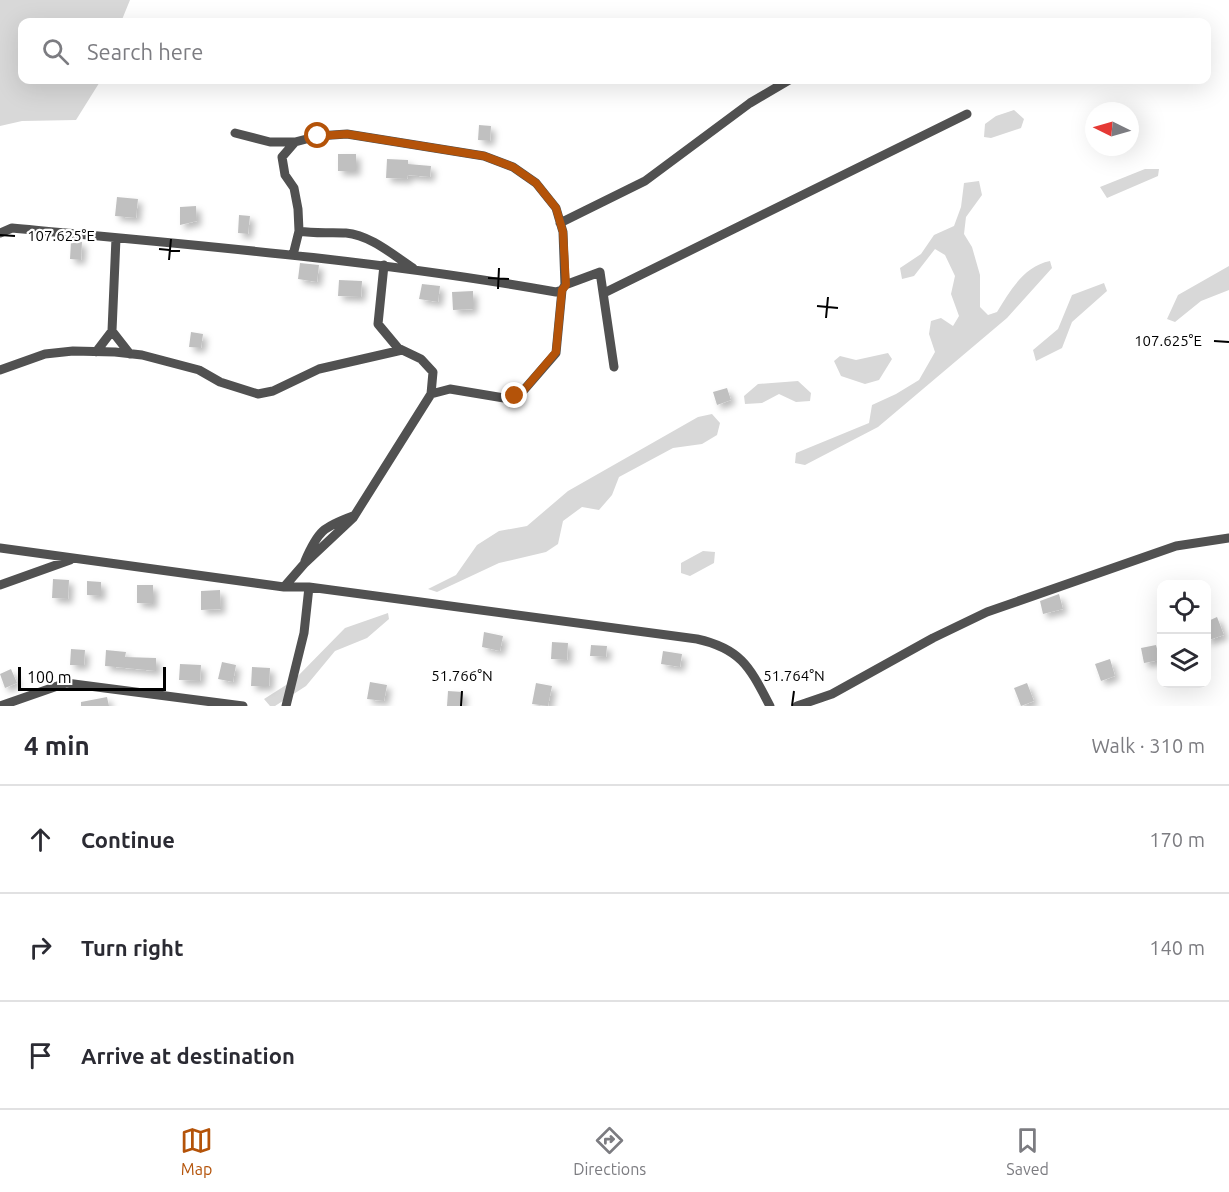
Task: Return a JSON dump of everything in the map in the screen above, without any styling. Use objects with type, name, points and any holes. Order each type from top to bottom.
[{"type":"street","points":[[560,223],[645,181],[750,103],[782,84]]},
{"type":"street","points":[[604,293],[967,114]]},
{"type":"street","points":[[235,133],[270,142],[295,142],[318,136],[347,134],[484,156],[513,167],[536,183],[556,208],[563,232],[564,287],[556,352],[523,391],[515,396],[504,398],[450,389],[431,394]]},
{"type":"street","points":[[270,142],[277,147],[282,157],[285,175],[294,188],[299,231],[293,255]]},
{"type":"street","points":[[282,157],[295,142]]},
{"type":"street","points":[[0,233],[12,228],[293,255],[384,265],[556,292],[600,272],[614,367]]},
{"type":"street","points":[[299,231],[317,234],[347,233],[362,237],[417,271]]},
{"type":"street","points":[[96,352],[112,331],[116,238]]},
{"type":"street","points":[[371,264],[392,254]]},
{"type":"street","points":[[284,587],[304,564],[355,515],[431,394],[433,372],[421,360],[402,350],[378,324],[384,265]]},
{"type":"street","points":[[112,331],[130,354]]},
{"type":"street","points":[[0,370],[45,354],[73,351],[130,354],[199,370],[220,382],[258,394],[273,391],[319,369],[402,350]]},
{"type":"street","points":[[797,706],[832,694],[933,638],[987,612],[1176,546],[1229,537]]},
{"type":"street","points":[[0,548],[284,587],[309,587],[697,639],[718,644],[741,658],[755,677],[770,706]]},
{"type":"street","points":[[0,585],[72,559]]},
{"type":"street","points":[[286,706],[304,633],[309,587]]},
{"type":"street","points":[[0,706],[66,683],[243,706]]},
{"type":"shaded area","points":[[0,0],[130,0],[123,18],[18,18],[18,84],[98,84],[76,120],[22,121],[0,126]]},
{"type":"shaded area","points":[[1014,110],[1024,119],[1021,128],[991,138],[984,137],[985,124],[996,116]]},
{"type":"shaded area","points":[[1145,169],[1159,169],[1158,176],[1107,198],[1100,187]]},
{"type":"shaded area","points":[[979,181],[982,195],[966,217],[964,234],[972,247],[980,275],[980,307],[988,315],[997,312],[1025,274],[1050,261],[1052,268],[1007,318],[878,427],[805,465],[795,463],[796,453],[869,423],[872,405],[919,380],[935,352],[929,334],[931,321],[941,318],[953,326],[959,316],[951,294],[955,276],[945,255],[935,249],[914,276],[902,279],[900,268],[921,254],[934,235],[954,226],[961,207],[964,183]]},
{"type":"shaded area","points":[[1229,266],[1229,290],[1201,301],[1175,322],[1167,319],[1178,295]]},
{"type":"shaded area","points":[[1104,283],[1107,291],[1072,322],[1062,348],[1036,361],[1033,350],[1058,329],[1072,295]]},
{"type":"shaded area","points":[[888,353],[892,359],[879,380],[865,384],[841,376],[834,361],[840,356],[856,360]]},
{"type":"shaded area","points":[[798,381],[811,393],[810,401],[796,402],[779,394],[762,403],[745,404],[744,396],[758,384]]},
{"type":"shaded area","points":[[712,414],[720,423],[717,435],[702,444],[673,448],[619,477],[612,495],[599,510],[582,507],[563,521],[558,544],[546,552],[499,563],[437,592],[428,589],[456,575],[477,545],[499,531],[527,526],[568,491],[698,417]]},
{"type":"shaded area","points":[[703,551],[715,552],[714,563],[690,576],[681,573],[681,563]]},
{"type":"shaded area","points":[[388,613],[389,619],[367,638],[335,651],[306,686],[275,706],[270,706],[264,699],[294,680],[345,628]]},
{"type":"building","points":[[479,125],[491,126],[490,141],[478,140]]},
{"type":"building","points":[[338,154],[356,154],[356,171],[338,171]]},
{"type":"building","points":[[387,159],[408,160],[408,164],[431,166],[430,177],[408,175],[407,179],[386,178]]},
{"type":"building","points":[[117,197],[138,199],[136,218],[115,216]]},
{"type":"building","points":[[196,206],[197,221],[180,225],[180,207]]},
{"type":"building","points":[[239,215],[250,216],[248,234],[238,233]]},
{"type":"building","points":[[71,241],[82,242],[81,260],[70,259]]},
{"type":"building","points":[[300,263],[319,265],[317,282],[298,279]]},
{"type":"building","points":[[339,280],[362,281],[361,297],[338,296]]},
{"type":"building","points":[[422,284],[440,286],[438,302],[419,299]]},
{"type":"building","points":[[473,291],[473,309],[453,310],[452,292]]},
{"type":"building","points":[[191,332],[203,334],[201,348],[189,347]]},
{"type":"building","points":[[727,388],[731,400],[717,405],[713,392]]},
{"type":"building","points":[[53,579],[69,580],[68,599],[52,598]]},
{"type":"building","points":[[87,581],[101,582],[101,596],[87,595]]},
{"type":"building","points":[[137,585],[153,585],[153,604],[137,603]]},
{"type":"building","points":[[220,590],[221,609],[201,610],[201,591]]},
{"type":"building","points":[[1059,594],[1063,609],[1043,614],[1040,601]]},
{"type":"building","points":[[1217,617],[1224,635],[1211,639],[1211,620]]},
{"type":"building","points":[[484,632],[503,636],[500,651],[482,647]]},
{"type":"building","points":[[552,642],[568,643],[567,660],[551,659]]},
{"type":"building","points":[[591,645],[607,646],[606,657],[590,656]]},
{"type":"building","points":[[1156,645],[1157,661],[1144,663],[1141,648]]},
{"type":"building","points":[[71,649],[85,650],[84,665],[70,665]]},
{"type":"building","points":[[106,650],[126,652],[125,657],[156,658],[156,671],[105,666]]},
{"type":"building","points":[[663,651],[682,654],[680,667],[661,664]]},
{"type":"building","points":[[1110,659],[1115,676],[1101,681],[1095,664]]},
{"type":"building","points":[[222,662],[236,665],[233,682],[218,679]]},
{"type":"building","points":[[180,664],[201,665],[200,681],[179,680]]},
{"type":"building","points":[[252,667],[270,668],[269,686],[251,686]]},
{"type":"building","points":[[11,669],[17,683],[5,688],[0,674]]},
{"type":"building","points":[[370,682],[387,685],[384,701],[367,699]]},
{"type":"building","points":[[536,683],[552,686],[548,706],[532,704]]},
{"type":"building","points":[[1027,683],[1034,701],[1021,706],[1014,688]]},
{"type":"building","points":[[448,691],[463,692],[462,706],[447,706]]},
{"type":"building","points":[[107,697],[109,706],[81,706],[81,702]]},
{"type":"route","points":[[318,136],[347,134],[484,156],[513,167],[536,183],[556,208],[563,232],[566,285],[562,290],[556,352],[523,391],[515,396]]}]
